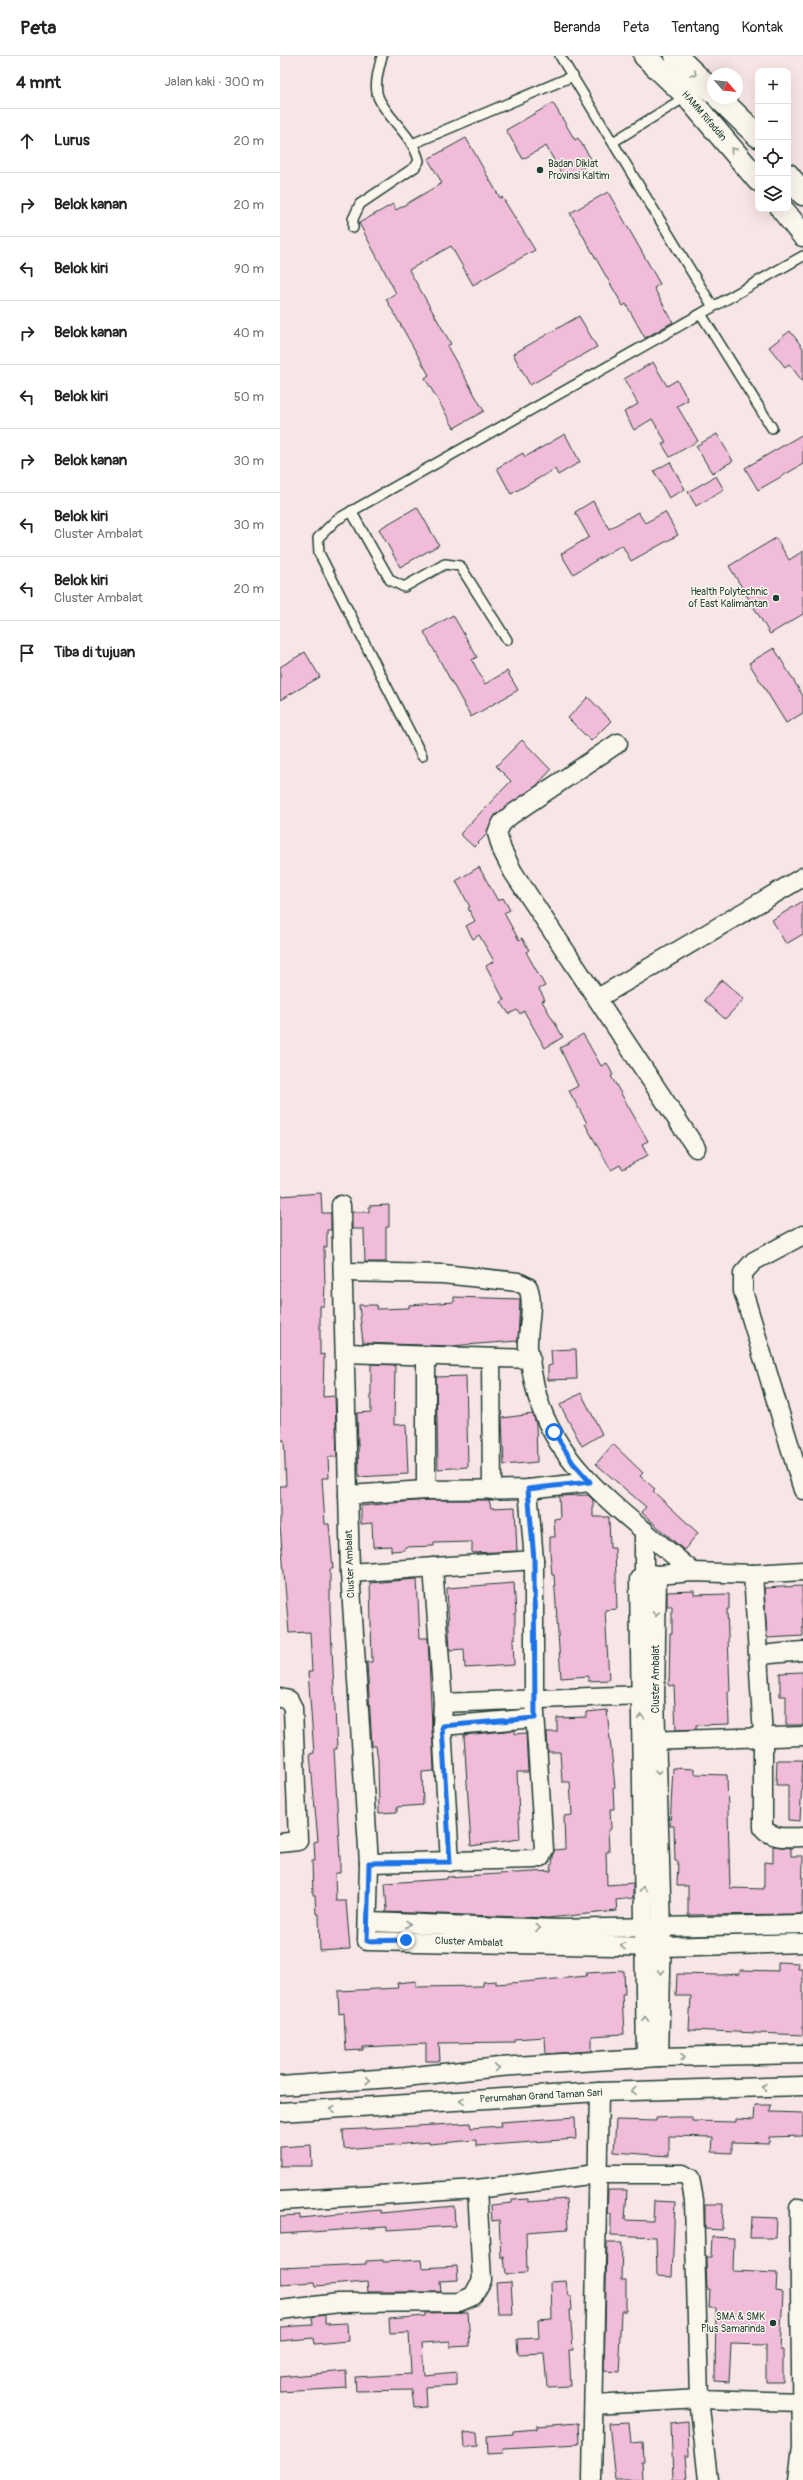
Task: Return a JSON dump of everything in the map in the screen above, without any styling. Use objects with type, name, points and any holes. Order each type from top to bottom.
[{"type":"main road","name":"HAMM Rifaddin","points":[[645,56],[687,96],[755,176]]},
{"type":"main road","name":"HAMM Rifaddin","points":[[676,56],[707,86]]},
{"type":"main road","points":[[726,104],[755,133]]},
{"type":"main road","points":[[789,176],[803,194]]},
{"type":"main road","points":[[784,212],[803,235]]},
{"type":"street","points":[[618,743],[512,815],[502,823],[497,833],[502,850],[513,872],[598,998],[696,1148]]},
{"type":"street","points":[[598,998],[803,878]]},
{"type":"street","name":"Cluster Ambalat","points":[[341,1205],[350,1572],[369,1863],[369,1922],[367,1941],[644,1947],[803,1943]]},
{"type":"street","points":[[803,1235],[754,1261],[743,1273],[743,1291],[803,1490]]},
{"type":"street","points":[[343,1272],[444,1274],[518,1282],[528,1287],[531,1295],[528,1347],[537,1395],[554,1432],[573,1463],[590,1482],[693,1572]]},
{"type":"street","points":[[344,1354],[531,1359]]},
{"type":"street","points":[[426,1356],[426,1490]]},
{"type":"street","points":[[491,1358],[492,1490]]},
{"type":"street","points":[[348,1495],[426,1490],[528,1489],[590,1482]]},
{"type":"street","points":[[369,1863],[535,1859],[541,1857],[544,1850],[534,1698],[534,1560],[528,1489]]},
{"type":"street","points":[[644,1530],[651,1574]]},
{"type":"street","points":[[350,1572],[534,1560]]},
{"type":"street","points":[[434,1567],[443,1702],[442,1726],[450,1862]]},
{"type":"street","points":[[653,2058],[644,1947],[649,1741],[641,1695],[639,1580],[651,1574],[693,1572],[753,1574],[803,1571]]},
{"type":"street","name":"Cluster Ambalat","points":[[651,1574],[655,1698],[649,1741],[662,1928],[662,1947],[653,2058]]},
{"type":"street","points":[[753,1574],[760,1654],[763,1736],[763,1828],[767,1834],[780,1837],[803,1837]]},
{"type":"street","points":[[760,1654],[803,1651]]},
{"type":"street","points":[[443,1702],[641,1695]]},
{"type":"street","points":[[280,1698],[289,1700],[292,1708],[287,1724],[298,1841],[280,1843]]},
{"type":"street","points":[[442,1726],[535,1718]]},
{"type":"street","points":[[649,1741],[763,1736],[803,1736]]},
{"type":"street","name":"Cluster Ambalat","points":[[369,1922],[557,1929],[803,1924]]},
{"type":"street","points":[[280,2086],[405,2077],[500,2067],[653,2058],[803,2054]]},
{"type":"street","name":"Perumahan Grand Taman Sari","points":[[280,2112],[599,2092],[803,2086]]},
{"type":"street","points":[[592,2480],[599,2092]]},
{"type":"street","points":[[280,2201],[477,2188],[597,2174],[683,2174],[690,2178],[694,2200],[699,2399],[708,2480]]},
{"type":"street","points":[[280,2310],[339,2303],[459,2302],[473,2296],[482,2280],[477,2188]]},
{"type":"street","points":[[798,2480],[802,2447],[799,2208]]},
{"type":"street","points":[[594,2405],[699,2399],[802,2402]]},
{"type":"lane","points":[[353,228],[353,219],[360,204],[417,165],[418,159],[412,144],[378,98],[378,72],[382,56]]},
{"type":"lane","points":[[560,56],[713,307]]},
{"type":"lane","points":[[412,144],[573,76]]},
{"type":"lane","points":[[613,142],[687,96]]},
{"type":"lane","points":[[422,756],[318,553],[318,538],[336,520],[351,511],[803,256]]},
{"type":"lane","points":[[700,314],[772,428]]},
{"type":"lane","points":[[351,511],[390,580],[404,587],[445,564],[460,566],[507,640]]},
{"type":"building","points":[[553,103],[575,140],[578,138],[593,162],[564,178],[546,146],[523,159],[506,130]]},
{"type":"building","points":[[466,138],[500,198],[502,197],[535,250],[473,285],[451,246],[409,270],[451,344],[447,346],[484,411],[454,428],[425,378],[429,375],[386,299],[396,293],[359,223],[393,204],[396,210],[442,183],[428,159]]},
{"type":"building","points":[[608,192],[660,284],[654,288],[673,322],[645,338],[626,304],[623,306],[570,213]]},
{"type":"building","points":[[579,316],[597,347],[530,385],[513,354]]},
{"type":"building","points":[[790,331],[803,348],[803,382],[789,364],[785,367],[769,347]]},
{"type":"building","points":[[653,362],[667,386],[677,380],[688,400],[677,406],[698,441],[670,457],[662,444],[666,442],[652,419],[634,430],[624,412],[638,404],[624,379]]},
{"type":"building","points":[[565,434],[580,462],[558,475],[555,469],[511,494],[497,468],[523,453],[525,457]]},
{"type":"building","points":[[717,434],[733,461],[712,473],[696,446]]},
{"type":"building","points":[[803,434],[803,464],[758,490],[745,468]]},
{"type":"building","points":[[670,462],[685,489],[669,498],[654,471]]},
{"type":"building","points":[[716,476],[724,490],[696,506],[688,492]]},
{"type":"building","points":[[593,501],[609,529],[638,512],[645,523],[665,512],[678,535],[631,561],[622,545],[573,574],[561,554],[589,537],[575,512]]},
{"type":"building","points":[[417,507],[439,545],[400,567],[379,529]]},
{"type":"building","name":"Health Polytechnic of East Kalimantan","points":[[776,538],[789,560],[803,551],[803,614],[770,634],[729,566]]},
{"type":"building","points":[[453,615],[477,657],[472,660],[485,684],[507,671],[518,690],[471,717],[424,632]]},
{"type":"building","points":[[774,648],[803,696],[803,713],[786,723],[749,663]]},
{"type":"building","points":[[305,652],[320,677],[280,700],[280,667]]},
{"type":"building","points":[[588,697],[611,721],[591,741],[568,718]]},
{"type":"building","points":[[522,740],[551,770],[536,786],[495,815],[487,834],[474,847],[460,834],[511,781],[496,766]]},
{"type":"building","points":[[479,867],[498,901],[503,898],[510,910],[504,913],[519,940],[522,938],[529,950],[526,952],[545,986],[539,989],[545,1000],[542,1001],[563,1037],[545,1048],[524,1011],[520,1014],[517,1010],[509,1014],[501,1002],[504,1000],[486,966],[494,961],[479,935],[473,939],[466,926],[475,921],[468,908],[470,907],[456,881]]},
{"type":"building","points":[[803,901],[803,934],[786,944],[772,920]]},
{"type":"building","points":[[722,980],[744,999],[725,1019],[704,1000]]},
{"type":"building","points":[[583,1034],[601,1066],[607,1063],[613,1075],[611,1076],[648,1141],[642,1144],[648,1155],[623,1169],[620,1165],[611,1170],[585,1124],[587,1123],[569,1091],[578,1086],[560,1048]]},
{"type":"building","points":[[321,1193],[322,1213],[331,1213],[331,1230],[327,1230],[327,1247],[324,1247],[325,1285],[324,1306],[320,1306],[320,1355],[324,1354],[323,1397],[335,1396],[337,1457],[328,1457],[329,1478],[322,1478],[325,1524],[329,1524],[333,1569],[330,1569],[330,1609],[337,1749],[334,1749],[340,1858],[340,1873],[335,1873],[336,1901],[346,1901],[350,1949],[320,1951],[319,1914],[316,1914],[315,1895],[313,1895],[312,1861],[315,1861],[314,1842],[318,1841],[310,1754],[314,1753],[308,1672],[312,1672],[310,1632],[289,1633],[280,1526],[280,1486],[286,1486],[284,1440],[280,1440],[280,1196]]},
{"type":"building","points":[[389,1205],[389,1227],[386,1227],[386,1262],[365,1262],[364,1229],[352,1229],[352,1212],[369,1212],[369,1206]]},
{"type":"building","points":[[454,1297],[520,1299],[518,1341],[451,1346],[363,1343],[359,1305],[377,1305],[377,1309],[409,1308],[409,1305],[454,1302]]},
{"type":"building","points":[[576,1349],[577,1379],[548,1380],[548,1366],[552,1365],[551,1350]]},
{"type":"building","points":[[371,1364],[395,1365],[394,1425],[406,1424],[408,1474],[359,1477],[357,1413],[371,1412]]},
{"type":"building","points":[[466,1376],[468,1467],[438,1469],[436,1377]]},
{"type":"building","points":[[581,1393],[602,1434],[582,1446],[560,1405]]},
{"type":"building","points":[[533,1414],[536,1424],[537,1462],[504,1465],[502,1418]]},
{"type":"building","points":[[613,1444],[643,1473],[640,1476],[655,1489],[653,1491],[698,1533],[684,1550],[641,1512],[646,1507],[596,1464]]},
{"type":"building","points":[[588,1495],[593,1500],[593,1517],[609,1517],[610,1548],[615,1548],[617,1609],[605,1610],[609,1680],[588,1681],[588,1676],[561,1678],[550,1537],[555,1537],[554,1519],[560,1518],[559,1496]]},
{"type":"building","points":[[426,1500],[489,1500],[491,1508],[515,1507],[517,1551],[472,1553],[472,1542],[434,1543],[434,1546],[405,1547],[405,1550],[391,1551],[391,1546],[373,1547],[372,1523],[361,1524],[361,1506]]},
{"type":"building","points":[[417,1579],[420,1638],[428,1638],[434,1771],[422,1772],[423,1805],[397,1807],[397,1812],[379,1813],[378,1759],[376,1746],[372,1746],[367,1662],[372,1662],[370,1583]]},
{"type":"building","points":[[514,1583],[516,1613],[515,1639],[513,1639],[514,1665],[465,1668],[464,1649],[450,1650],[447,1588]]},
{"type":"building","points":[[802,1586],[803,1636],[767,1638],[764,1588]]},
{"type":"building","points":[[694,1591],[694,1595],[729,1594],[729,1609],[727,1609],[730,1691],[728,1691],[729,1724],[696,1725],[696,1729],[676,1730],[674,1685],[669,1686],[672,1606],[667,1606],[667,1592]]},
{"type":"building","points":[[803,1672],[803,1725],[786,1725],[786,1696],[780,1696],[780,1673]]},
{"type":"building","points":[[607,1710],[615,1787],[613,1788],[614,1809],[610,1809],[611,1829],[608,1830],[609,1852],[606,1852],[607,1885],[633,1883],[633,1898],[616,1900],[617,1911],[548,1918],[385,1912],[387,1910],[385,1883],[447,1879],[447,1877],[551,1871],[554,1850],[565,1849],[564,1816],[572,1815],[570,1782],[562,1782],[560,1752],[548,1752],[547,1732],[557,1732],[557,1718],[587,1717],[587,1712]]},
{"type":"building","points":[[515,1730],[515,1734],[526,1733],[528,1772],[517,1772],[520,1839],[471,1846],[464,1735]]},
{"type":"building","points":[[777,1760],[803,1760],[800,1821],[788,1820],[788,1785],[776,1785]]},
{"type":"building","points":[[673,1768],[695,1769],[695,1774],[727,1775],[730,1888],[764,1889],[764,1862],[773,1863],[773,1846],[791,1848],[791,1856],[803,1856],[802,1914],[688,1915],[688,1886],[677,1886],[678,1861],[675,1861],[674,1826],[670,1826]]},
{"type":"building","points":[[778,1962],[799,1963],[798,1969],[803,1969],[803,2035],[689,2030],[691,1996],[676,1996],[677,1974],[721,1975],[740,1974],[740,1970],[778,1971]]},
{"type":"building","points":[[624,1971],[625,1994],[622,1994],[624,2034],[592,2036],[592,2051],[546,2054],[545,2037],[514,2039],[514,2042],[439,2043],[440,2061],[426,2061],[426,2044],[363,2047],[363,2050],[346,2051],[344,2013],[339,2014],[338,1991],[398,1988],[397,1983],[416,1981],[416,1987],[483,1986],[483,1982],[496,1981],[496,1984],[524,1982],[587,1976],[586,1973]]},
{"type":"building","points":[[755,2105],[771,2105],[770,2112],[803,2113],[803,2136],[769,2137],[769,2143],[732,2142],[732,2153],[712,2152],[713,2137],[669,2136],[669,2156],[614,2152],[616,2120],[656,2121],[656,2118],[692,2117],[692,2121],[736,2122],[736,2119],[754,2120]]},
{"type":"building","points":[[575,2117],[576,2139],[476,2146],[476,2140],[429,2144],[429,2142],[344,2149],[343,2130],[470,2123],[471,2128],[501,2126],[500,2122]]},
{"type":"building","points":[[311,2145],[312,2166],[280,2166],[280,2147]]},
{"type":"building","points":[[608,2190],[627,2190],[625,2220],[653,2221],[654,2201],[675,2202],[672,2277],[657,2276],[656,2237],[611,2235],[611,2214],[607,2214]]},
{"type":"building","points":[[528,2199],[528,2202],[566,2199],[568,2229],[526,2232],[527,2273],[506,2274],[504,2257],[501,2257],[499,2220],[492,2221],[491,2205],[512,2203],[512,2200]]},
{"type":"building","points":[[705,2204],[723,2204],[722,2230],[705,2229]]},
{"type":"building","points":[[454,2206],[455,2226],[387,2230],[387,2227],[280,2234],[280,2216],[300,2215],[300,2218],[380,2210],[381,2213]]},
{"type":"building","points":[[751,2217],[777,2218],[776,2238],[750,2238]]},
{"type":"building","points":[[712,2237],[734,2238],[733,2271],[777,2273],[776,2291],[783,2292],[780,2350],[783,2350],[783,2382],[766,2382],[766,2345],[731,2344],[729,2382],[715,2381],[716,2308],[709,2308],[710,2289],[707,2289],[706,2260],[706,2257],[711,2257]]},
{"type":"building","points":[[607,2243],[622,2243],[621,2280],[626,2280],[626,2311],[621,2311],[619,2356],[621,2356],[620,2372],[604,2371]]},
{"type":"building","points":[[383,2260],[383,2262],[421,2260],[422,2268],[457,2266],[458,2280],[440,2281],[441,2292],[368,2292],[367,2282],[316,2286],[315,2282],[280,2284],[280,2268],[366,2264],[366,2261]]},
{"type":"building","points":[[566,2281],[568,2296],[571,2296],[572,2310],[570,2310],[573,2350],[569,2350],[571,2386],[547,2387],[544,2353],[518,2354],[517,2339],[539,2338],[538,2320],[552,2319],[551,2282]]},
{"type":"building","points":[[511,2282],[513,2314],[498,2314],[496,2283]]},
{"type":"building","points":[[468,2312],[470,2346],[450,2347],[450,2341],[422,2343],[424,2375],[457,2372],[457,2385],[425,2387],[426,2407],[414,2408],[412,2390],[356,2391],[355,2377],[411,2374],[409,2332],[390,2333],[389,2319],[425,2316],[425,2313]]},
{"type":"building","points":[[325,2315],[325,2324],[347,2323],[348,2341],[314,2344],[313,2338],[280,2341],[280,2327],[313,2325],[312,2317]]},
{"type":"building","points":[[346,2371],[347,2388],[280,2392],[280,2377]]},
{"type":"building","points":[[688,2421],[689,2456],[685,2456],[687,2480],[673,2480],[671,2423]]},
{"type":"building","points":[[629,2422],[631,2443],[643,2442],[644,2462],[641,2462],[642,2480],[615,2480],[609,2423]]},
{"type":"building","points":[[578,2423],[579,2444],[503,2448],[504,2453],[488,2454],[487,2436],[513,2434],[513,2431],[537,2429],[537,2426]]},
{"type":"building","points":[[477,2432],[478,2446],[465,2447],[464,2433]]},
{"type":"place","name":"Badan Diklat Provinsi Kaltim","points":[[540,170]]},
{"type":"place","name":"Health Polytechnic of East Kalimantan","points":[[776,598]]},
{"type":"place","name":"SMA & SMK Plus Samarinda","points":[[773,2323]]},
{"type":"route","points":[[406,1940],[367,1941],[369,1922],[369,1863],[450,1862],[442,1726],[535,1718],[534,1560],[528,1489],[590,1482],[573,1463],[554,1432]]}]
